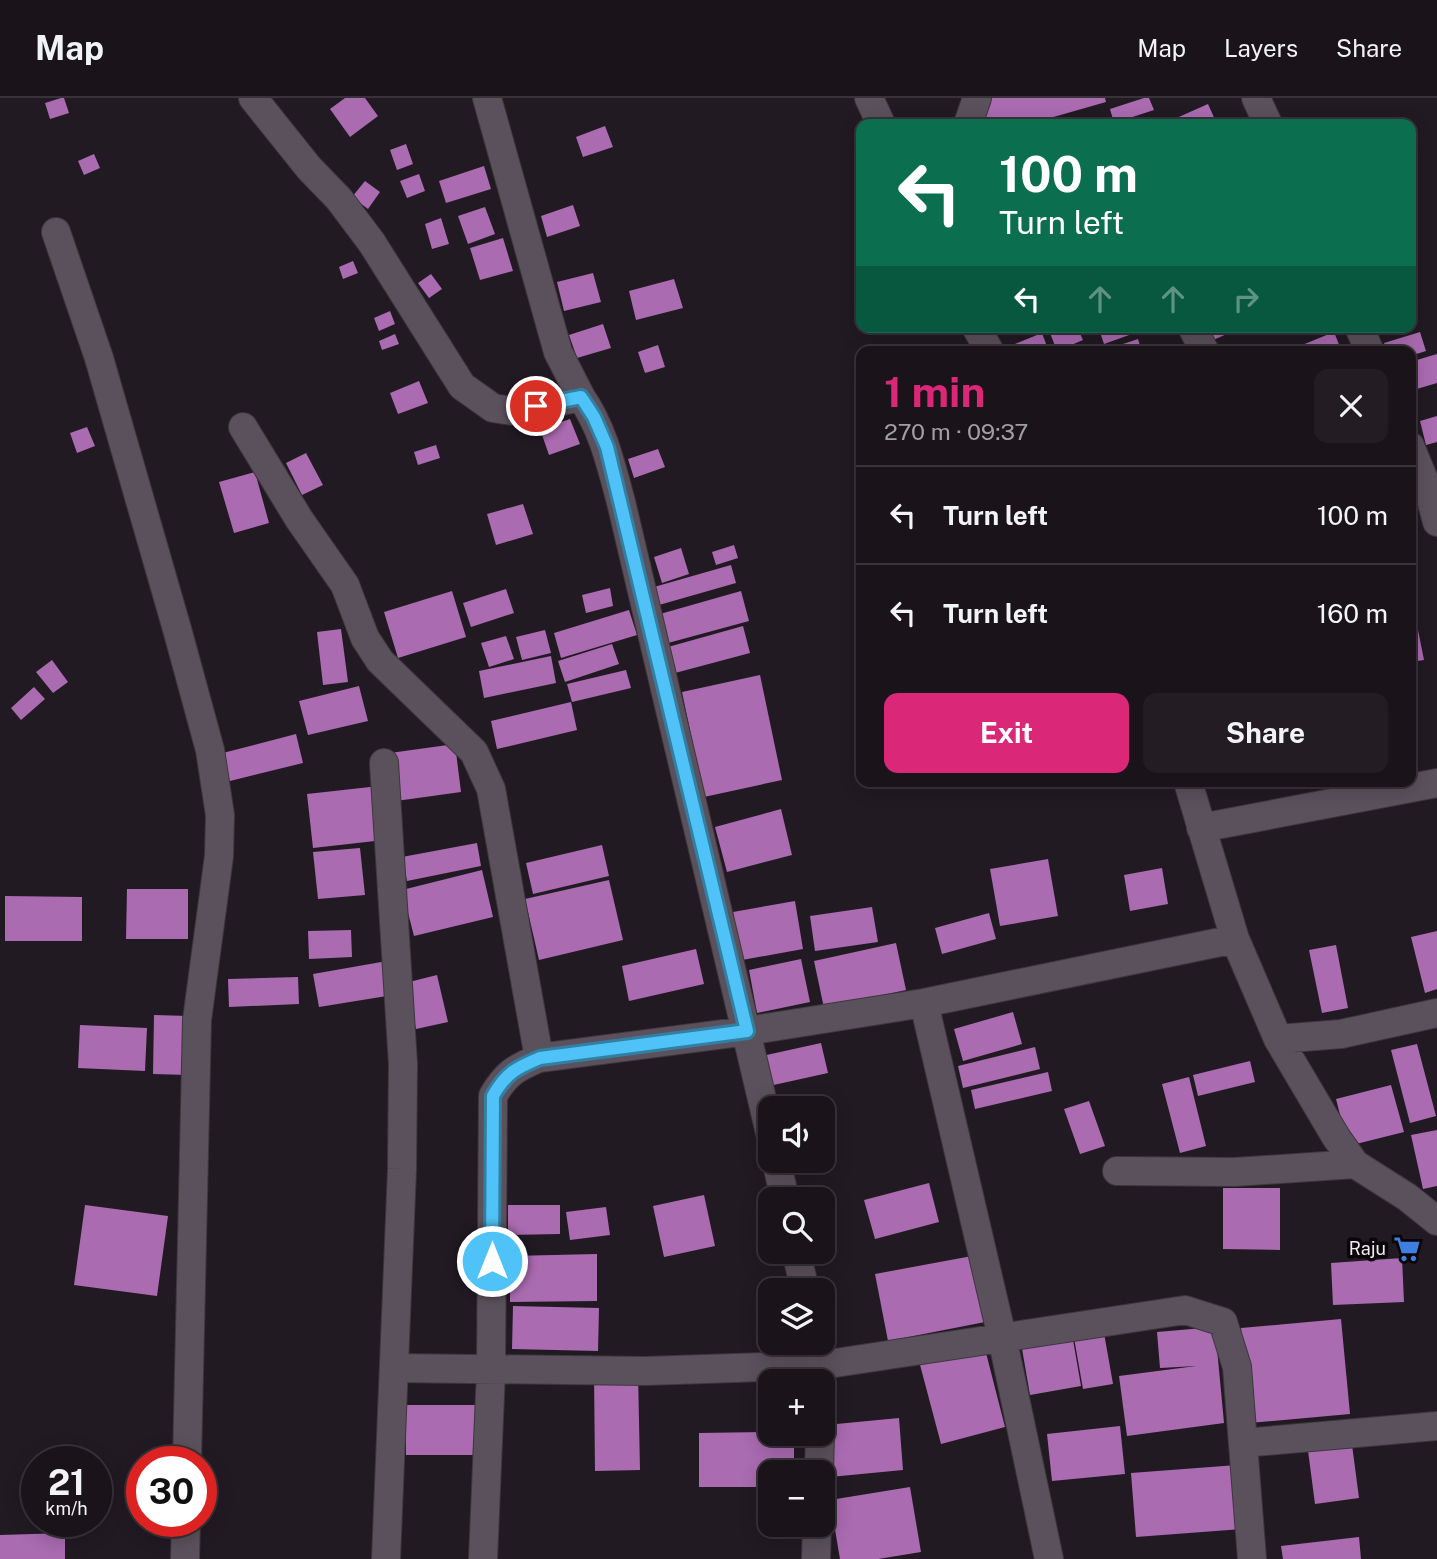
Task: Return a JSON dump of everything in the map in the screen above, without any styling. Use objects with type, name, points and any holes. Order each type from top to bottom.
[{"type":"street","points":[[253,98],[309,168],[339,199],[372,243],[462,386],[493,408],[513,411],[581,397]]},
{"type":"street","points":[[486,98],[558,352],[571,382],[594,417],[607,447],[762,1096]]},
{"type":"street","points":[[869,98],[878,119]]},
{"type":"street","points":[[970,119],[976,98]]},
{"type":"street","points":[[1256,98],[1266,119]]},
{"type":"street","points":[[56,232],[99,358],[177,629],[210,750],[220,815],[219,856],[197,1020],[187,1446]]},
{"type":"street","points":[[243,428],[299,519],[345,585],[365,638],[380,661],[474,752],[491,789],[540,1058]]},
{"type":"street","points":[[1416,461],[1429,492],[1437,522]]},
{"type":"street","points":[[384,763],[403,1064],[402,1169],[386,1559]]},
{"type":"street","points":[[1201,828],[1437,783]]},
{"type":"street","points":[[1189,787],[1235,939],[1278,1039],[1355,1164],[1437,1221]]},
{"type":"street","points":[[483,1559],[491,1371],[493,1096],[500,1083],[513,1070],[540,1058],[747,1031],[924,1003],[1235,939]]},
{"type":"street","points":[[924,1003],[1002,1337],[1049,1559]]},
{"type":"street","points":[[1278,1039],[1341,1034],[1437,1013]]},
{"type":"street","points":[[1117,1171],[1235,1172],[1355,1164]]},
{"type":"street","points":[[395,1368],[645,1371],[820,1363],[1185,1310],[1223,1322],[1237,1367],[1252,1559]]},
{"type":"street","points":[[1243,1443],[1437,1426]]},
{"type":"street","points":[[185,1559],[186,1537]]},
{"type":"street","points":[[816,1559],[817,1537]]},
{"type":"building","points":[[64,98],[69,113],[50,119],[45,103]]},
{"type":"building","points":[[345,98],[365,98],[378,116],[350,137],[330,109]]},
{"type":"building","points":[[992,98],[1105,98],[1106,102],[1046,119],[985,119],[980,101]]},
{"type":"building","points":[[1149,98],[1154,110],[1126,119],[1113,119],[1110,109]]},
{"type":"building","points":[[1208,104],[1215,119],[1174,119]]},
{"type":"building","points":[[605,126],[613,147],[583,157],[576,137]]},
{"type":"building","points":[[406,144],[413,164],[397,170],[390,150]]},
{"type":"building","points":[[94,154],[100,168],[84,175],[78,161]]},
{"type":"building","points":[[484,166],[491,189],[446,203],[439,181]]},
{"type":"building","points":[[419,174],[425,191],[407,198],[400,181]]},
{"type":"building","points":[[365,181],[380,192],[368,209],[352,197]]},
{"type":"building","points":[[573,205],[580,226],[547,237],[541,216]]},
{"type":"building","points":[[485,207],[495,234],[468,244],[458,216]]},
{"type":"building","points":[[441,218],[449,244],[432,249],[425,224]]},
{"type":"building","points":[[503,238],[513,271],[480,280],[470,248]]},
{"type":"building","points":[[353,261],[358,273],[343,279],[339,267]]},
{"type":"building","points":[[593,273],[601,302],[564,311],[557,282]]},
{"type":"building","points":[[431,274],[442,289],[429,298],[418,283]]},
{"type":"building","points":[[674,279],[683,308],[636,320],[629,291]]},
{"type":"building","points":[[390,311],[395,324],[379,331],[374,318]]},
{"type":"building","points":[[603,324],[611,348],[577,358],[569,335]]},
{"type":"building","points":[[1420,332],[1426,351],[1416,354],[1416,346],[1385,346],[1384,343]]},
{"type":"building","points":[[1042,333],[1047,346],[1010,346]]},
{"type":"building","points":[[1050,333],[1080,333],[1083,340],[1069,346],[1055,346]]},
{"type":"building","points":[[1100,333],[1132,333],[1132,334],[1104,344]]},
{"type":"building","points":[[1202,333],[1227,333],[1227,334],[1206,343]]},
{"type":"building","points":[[1334,333],[1340,346],[1300,346]]},
{"type":"building","points":[[395,334],[399,344],[382,350],[379,341]]},
{"type":"building","points":[[1138,339],[1140,346],[1117,346]]},
{"type":"building","points":[[658,345],[665,367],[645,373],[638,352]]},
{"type":"building","points":[[1437,354],[1437,383],[1416,389],[1416,360]]},
{"type":"building","points":[[419,381],[428,403],[398,414],[390,393]]},
{"type":"building","points":[[1437,416],[1437,442],[1426,445],[1420,421]]},
{"type":"building","points":[[570,419],[580,444],[549,455],[540,429]]},
{"type":"building","points":[[87,427],[95,446],[77,453],[70,433]]},
{"type":"building","points":[[436,445],[440,458],[418,465],[414,452]]},
{"type":"building","points":[[658,449],[665,467],[634,478],[628,459]]},
{"type":"building","points":[[306,453],[323,485],[302,495],[286,463]]},
{"type":"building","points":[[255,472],[269,523],[234,533],[219,482]]},
{"type":"building","points":[[523,504],[533,534],[496,545],[487,514]]},
{"type":"building","points":[[734,545],[738,558],[716,565],[712,552]]},
{"type":"building","points":[[681,548],[689,574],[662,583],[654,557]]},
{"type":"building","points":[[731,565],[736,583],[659,605],[654,587]]},
{"type":"building","points":[[610,588],[613,606],[586,613],[582,595]]},
{"type":"building","points":[[506,589],[514,613],[471,627],[463,603]]},
{"type":"building","points":[[452,591],[466,637],[398,658],[384,612]]},
{"type":"building","points":[[741,591],[749,621],[668,643],[660,614]]},
{"type":"building","points":[[629,610],[637,635],[561,658],[554,633]]},
{"type":"building","points":[[1416,620],[1424,660],[1416,661]]},
{"type":"building","points":[[743,626],[750,653],[675,673],[668,647]]},
{"type":"building","points":[[341,629],[348,682],[323,685],[317,632]]},
{"type":"building","points":[[545,630],[551,653],[522,660],[516,637]]},
{"type":"building","points":[[506,636],[514,659],[489,667],[481,643]]},
{"type":"building","points":[[612,644],[619,664],[565,682],[558,661]]},
{"type":"building","points":[[551,656],[556,683],[484,698],[479,671]]},
{"type":"building","points":[[52,660],[68,682],[53,693],[36,672]]},
{"type":"building","points":[[626,670],[631,688],[572,702],[567,684]]},
{"type":"building","points":[[760,675],[782,780],[704,797],[682,692]]},
{"type":"building","points":[[359,686],[368,721],[308,735],[299,701]]},
{"type":"building","points":[[34,687],[45,699],[21,720],[11,708]]},
{"type":"building","points":[[571,702],[577,730],[497,749],[491,721]]},
{"type":"building","points":[[296,734],[303,763],[226,782],[219,754]]},
{"type":"building","points":[[455,744],[461,792],[396,801],[390,753]]},
{"type":"building","points":[[379,786],[384,840],[313,848],[307,794]]},
{"type":"building","points":[[781,809],[792,855],[727,872],[715,827]]},
{"type":"building","points":[[477,843],[481,866],[407,881],[402,857]]},
{"type":"building","points":[[602,845],[609,876],[533,894],[526,863]]},
{"type":"building","points":[[360,848],[365,895],[318,899],[313,852]]},
{"type":"building","points":[[1048,859],[1058,916],[1000,926],[990,869]]},
{"type":"building","points":[[1162,868],[1168,904],[1130,911],[1124,875]]},
{"type":"building","points":[[482,870],[493,917],[414,936],[402,890]]},
{"type":"building","points":[[609,880],[623,940],[539,960],[525,899]]},
{"type":"building","points":[[127,889],[188,889],[188,939],[126,939]]},
{"type":"building","points":[[5,896],[82,897],[82,941],[5,941]]},
{"type":"building","points":[[795,901],[803,949],[742,960],[733,912]]},
{"type":"building","points":[[872,907],[878,942],[815,951],[810,916]]},
{"type":"building","points":[[989,913],[996,939],[942,954],[935,928]]},
{"type":"building","points":[[351,930],[352,957],[309,959],[308,931]]},
{"type":"building","points":[[1437,931],[1437,989],[1425,993],[1411,937]]},
{"type":"building","points":[[896,943],[906,990],[824,1008],[814,961]]},
{"type":"building","points":[[1336,945],[1348,1008],[1322,1013],[1309,950]]},
{"type":"building","points":[[696,949],[704,984],[629,1001],[622,966]]},
{"type":"building","points":[[801,959],[810,1002],[757,1013],[749,970]]},
{"type":"building","points":[[387,961],[393,995],[319,1007],[313,974]]},
{"type":"building","points":[[437,975],[448,1022],[416,1029],[405,983]]},
{"type":"building","points":[[298,977],[299,1004],[229,1007],[228,979]]},
{"type":"building","points":[[1013,1012],[1022,1044],[963,1061],[954,1029]]},
{"type":"building","points":[[154,1015],[189,1016],[188,1075],[153,1074]]},
{"type":"building","points":[[80,1025],[147,1028],[145,1071],[78,1068]]},
{"type":"building","points":[[821,1043],[828,1073],[769,1086],[762,1056]]},
{"type":"building","points":[[1417,1044],[1436,1116],[1410,1123],[1391,1050]]},
{"type":"building","points":[[1035,1047],[1040,1069],[963,1088],[958,1066]]},
{"type":"building","points":[[1250,1061],[1255,1082],[1198,1096],[1193,1075]]},
{"type":"building","points":[[1048,1072],[1052,1091],[975,1109],[971,1090]]},
{"type":"building","points":[[1189,1077],[1206,1146],[1180,1153],[1162,1084]]},
{"type":"building","points":[[1391,1085],[1404,1132],[1348,1146],[1336,1099]]},
{"type":"building","points":[[1089,1101],[1105,1146],[1080,1154],[1064,1109]]},
{"type":"building","points":[[1437,1130],[1437,1186],[1423,1189],[1411,1135]]},
{"type":"building","points":[[929,1183],[939,1222],[875,1239],[864,1200]]},
{"type":"building","points":[[1223,1188],[1280,1188],[1280,1250],[1223,1249]]},
{"type":"building","points":[[704,1195],[715,1246],[664,1257],[653,1206]]},
{"type":"building","points":[[85,1205],[168,1216],[157,1296],[74,1285]]},
{"type":"building","points":[[508,1205],[560,1205],[560,1234],[508,1235]]},
{"type":"building","points":[[606,1207],[610,1235],[570,1240],[566,1212]]},
{"type":"building","points":[[597,1254],[597,1301],[510,1302],[510,1256]]},
{"type":"building","points":[[972,1256],[985,1322],[888,1341],[875,1274]]},
{"type":"building","points":[[1402,1258],[1404,1302],[1333,1305],[1331,1263]]},
{"type":"building","points":[[513,1306],[599,1308],[598,1351],[512,1349]]},
{"type":"building","points":[[1341,1319],[1350,1414],[1249,1423],[1241,1328]]},
{"type":"building","points":[[1215,1327],[1224,1423],[1127,1436],[1119,1376],[1196,1366],[1160,1368],[1157,1332]]},
{"type":"building","points":[[1104,1333],[1113,1384],[1083,1389],[1074,1338]]},
{"type":"building","points":[[1072,1334],[1081,1386],[1030,1395],[1021,1343]]},
{"type":"building","points":[[984,1345],[1005,1427],[941,1444],[919,1361]]},
{"type":"building","points":[[638,1372],[640,1470],[595,1471],[594,1373]]},
{"type":"building","points":[[406,1405],[478,1405],[477,1455],[406,1455]]},
{"type":"building","points":[[899,1418],[903,1470],[835,1477],[835,1460],[829,1460],[828,1446],[835,1446],[835,1424]]},
{"type":"building","points":[[1120,1426],[1125,1474],[1052,1481],[1047,1434]]},
{"type":"building","points":[[758,1432],[758,1446],[794,1446],[794,1460],[758,1460],[758,1487],[699,1487],[699,1433]]},
{"type":"building","points":[[1351,1437],[1359,1498],[1315,1504],[1307,1443]]},
{"type":"building","points":[[1237,1465],[1242,1529],[1136,1537],[1131,1473]]},
{"type":"building","points":[[910,1487],[921,1552],[878,1559],[840,1559],[835,1530],[835,1499]]},
{"type":"building","points":[[0,1535],[65,1537],[65,1559],[0,1559]]},
{"type":"building","points":[[1359,1537],[1361,1559],[1283,1559],[1281,1546]]},
{"type":"place","name":"Raju","points":[[1407,1249]]},
{"type":"route","points":[[492,1261],[493,1096],[500,1083],[513,1070],[540,1058],[747,1031],[607,447],[594,417],[581,397],[536,406]]}]
